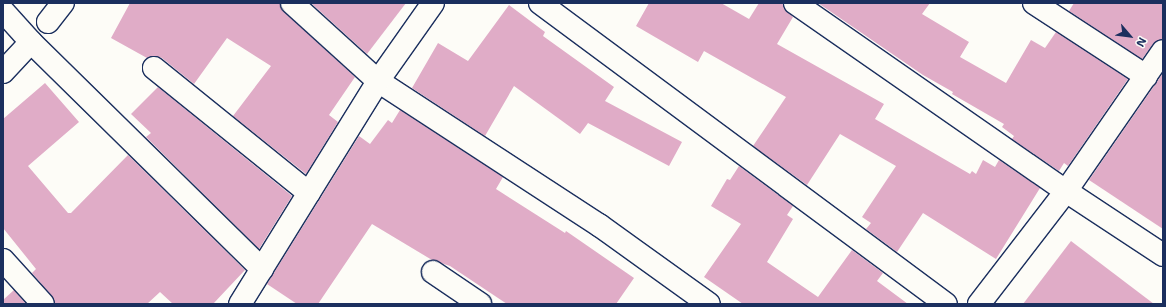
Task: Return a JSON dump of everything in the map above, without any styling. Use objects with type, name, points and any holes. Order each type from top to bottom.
[{"type":"street","points":[[48,22],[64,3]]},
{"type":"street","points":[[292,3],[378,81],[599,225],[709,304]]},
{"type":"street","points":[[240,304],[378,81],[433,3]]},
{"type":"street","points":[[540,3],[946,304]]},
{"type":"street","points":[[795,3],[1066,191],[1163,255]]},
{"type":"street","points":[[1034,3],[1146,76]]},
{"type":"street","points":[[3,11],[31,42],[262,269]]},
{"type":"street","points":[[3,72],[31,42]]},
{"type":"street","points":[[979,304],[1066,191],[1163,51]]},
{"type":"street","points":[[154,68],[310,193]]},
{"type":"street","points":[[3,260],[43,304]]},
{"type":"street","points":[[433,272],[480,304]]},
{"type":"building","points":[[130,3],[280,3],[284,12],[355,77],[329,115],[338,122],[306,174],[233,116],[271,66],[227,38],[194,84],[162,58],[156,56],[147,58],[111,38]]},
{"type":"building","points":[[311,3],[406,3],[367,54]]},
{"type":"building","points":[[649,3],[721,3],[749,19],[759,3],[783,3],[784,9],[793,17],[777,44],[884,104],[875,119],[970,174],[972,171],[976,174],[983,160],[995,167],[999,160],[1040,188],[996,259],[923,213],[897,252],[866,229],[871,223],[862,217],[896,166],[840,134],[807,185],[753,146],[786,97],[704,51],[698,62],[636,26]]},
{"type":"building","points":[[818,3],[930,3],[922,14],[969,42],[960,57],[1006,83],[1031,40],[1045,48],[1056,32],[1128,79],[1068,166],[1064,163],[1059,171],[1012,139],[1014,136],[1002,127],[1004,124],[952,94],[953,92],[923,75]]},
{"type":"building","points":[[1074,3],[1163,3],[1163,39],[1153,44],[1142,59],[1069,11]]},
{"type":"building","points":[[509,5],[545,32],[543,36],[614,87],[605,101],[682,142],[669,166],[588,123],[580,134],[514,86],[485,136],[412,88],[438,43],[468,61]]},
{"type":"building","points":[[1163,73],[1163,229],[1089,180]]},
{"type":"building","points":[[45,83],[79,122],[28,166],[68,213],[71,213],[128,155],[245,270],[213,304],[173,304],[160,292],[147,304],[55,304],[52,296],[32,273],[36,269],[3,228],[3,119]]},
{"type":"building","points":[[158,87],[292,196],[259,249],[146,137],[151,133],[131,114]]},
{"type":"building","points":[[400,110],[503,177],[496,189],[565,233],[566,231],[634,278],[616,304],[507,304],[450,266],[432,260],[372,224],[318,304],[297,304],[267,284],[359,136],[370,144],[388,120],[392,123]]},
{"type":"building","points":[[739,166],[793,206],[787,215],[793,219],[767,262],[818,297],[852,250],[883,273],[877,281],[908,304],[743,304],[704,277],[741,224],[711,206],[727,179],[730,180]]},
{"type":"building","points":[[1071,241],[1154,304],[1023,304]]},
{"type":"building","points":[[14,290],[26,304],[3,304],[3,300]]}]
